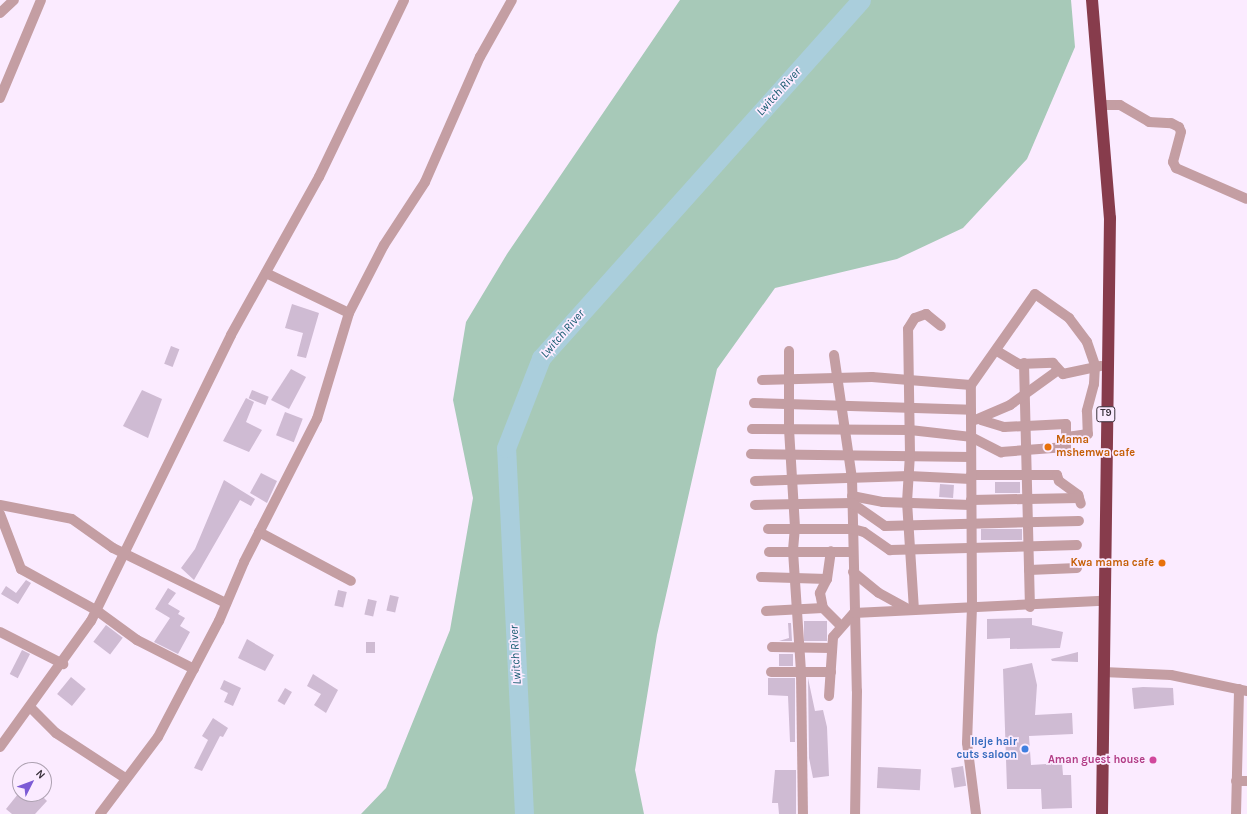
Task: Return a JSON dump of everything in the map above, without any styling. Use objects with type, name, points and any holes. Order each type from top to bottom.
[{"type":"highway","name":"T9","points":[[1092,0],[1102,105],[1110,218],[1103,600],[1102,814]]},
{"type":"street","points":[[0,13],[14,0]]},
{"type":"street","points":[[0,98],[41,0]]},
{"type":"street","points":[[0,747],[63,664],[96,610],[231,335],[319,177],[404,0]]},
{"type":"street","points":[[100,814],[125,778],[158,736],[194,669],[260,532],[317,419],[350,313],[381,252],[425,182],[480,57],[512,0]]},
{"type":"street","points":[[1102,105],[1120,104],[1149,122],[1171,123],[1179,127],[1181,132],[1173,162],[1176,168],[1247,199]]},
{"type":"street","points":[[266,273],[350,313]]},
{"type":"street","points":[[976,814],[967,743],[972,607],[971,437],[974,417],[971,385],[997,351],[1035,294],[1069,318],[1087,342],[1095,365],[1094,384],[1086,411],[1088,434],[1067,437]]},
{"type":"street","points":[[912,610],[911,550],[907,502],[910,454],[911,380],[908,329],[916,318],[926,314],[941,326]]},
{"type":"street","points":[[789,351],[791,404],[789,429],[792,452],[795,527],[793,551],[795,610],[800,647],[801,673],[803,814]]},
{"type":"street","points":[[997,351],[1024,364],[1053,363],[1057,371],[1062,374],[1095,365],[1107,367]]},
{"type":"street","points":[[834,355],[836,380],[847,429],[852,478],[855,814]]},
{"type":"street","points":[[1024,364],[1023,397],[1027,474],[1026,500],[1030,607]]},
{"type":"street","points":[[974,417],[1023,397],[1057,371]]},
{"type":"street","points":[[762,380],[836,380],[872,377],[971,385]]},
{"type":"street","points":[[752,429],[910,430],[971,437],[1001,452],[1066,447],[1067,437],[1066,424],[1024,427],[997,426],[974,417],[910,406],[754,403]]},
{"type":"street","points":[[751,454],[792,452],[910,454],[971,457]]},
{"type":"street","points":[[755,481],[909,476],[971,477],[1027,474],[1057,475],[1080,501],[1026,500],[907,502],[852,500],[755,505]]},
{"type":"street","points":[[852,500],[885,526],[972,525],[1078,521]]},
{"type":"street","points":[[0,506],[72,519],[123,553],[226,602]]},
{"type":"street","points":[[0,514],[21,570],[96,610],[137,640],[194,669]]},
{"type":"street","points":[[768,528],[795,527],[853,529],[864,532],[890,550],[972,550],[1028,546],[1077,545]]},
{"type":"street","points":[[260,532],[351,581]]},
{"type":"street","points":[[831,551],[827,578],[820,593],[823,608],[840,625]]},
{"type":"street","points":[[769,552],[853,552]]},
{"type":"street","points":[[1029,570],[1077,568]]},
{"type":"street","points":[[853,572],[879,593],[912,610]]},
{"type":"street","points":[[761,577],[827,578]]},
{"type":"street","points":[[830,696],[831,648],[840,625],[854,613],[972,607],[1030,607],[1103,600]]},
{"type":"street","points":[[766,611],[823,608]]},
{"type":"street","points":[[0,632],[63,664]]},
{"type":"street","points":[[772,647],[831,648]]},
{"type":"street","points":[[771,672],[831,672]]},
{"type":"street","points":[[1103,672],[1171,675],[1243,690],[1236,781],[1236,814]]},
{"type":"street","points":[[30,707],[56,733],[125,778]]},
{"type":"street","points":[[1236,781],[1247,781]]},
{"type":"green space","points":[[680,0],[1071,0],[1075,47],[1027,159],[963,228],[897,259],[775,288],[717,369],[657,635],[635,770],[644,814],[361,814],[386,788],[450,630],[473,498],[453,400],[466,322],[507,254]]},
{"type":"building","points":[[292,304],[319,313],[306,358],[297,356],[303,333],[285,328]]},
{"type":"building","points":[[171,346],[179,349],[173,367],[164,364]]},
{"type":"building","points":[[291,369],[306,377],[289,409],[271,400]]},
{"type":"building","points":[[142,390],[162,399],[148,438],[123,426]]},
{"type":"building","points":[[252,390],[269,397],[265,405],[249,398]]},
{"type":"building","points":[[246,398],[254,402],[246,422],[262,430],[249,452],[223,441]]},
{"type":"building","points":[[285,412],[303,419],[294,442],[276,435]]},
{"type":"building","points":[[261,473],[277,481],[267,503],[250,493]]},
{"type":"building","points":[[224,480],[255,499],[251,506],[240,500],[194,580],[181,568],[195,549]]},
{"type":"building","points":[[995,482],[1020,482],[1020,493],[995,493]]},
{"type":"building","points":[[940,484],[954,485],[953,498],[939,497]]},
{"type":"building","points":[[981,529],[1022,529],[1022,540],[981,540]]},
{"type":"building","points":[[26,580],[31,583],[18,604],[1,594],[6,586],[16,593]]},
{"type":"building","points":[[168,588],[176,593],[168,604],[180,611],[178,614],[185,618],[180,626],[190,632],[178,654],[154,642],[170,618],[155,609]]},
{"type":"building","points":[[338,590],[347,592],[343,608],[334,606]]},
{"type":"building","points":[[390,595],[399,597],[395,613],[386,611]]},
{"type":"building","points":[[368,599],[377,601],[373,617],[364,615]]},
{"type":"building","points":[[1032,618],[1032,625],[1063,632],[1060,648],[1010,649],[1010,638],[987,639],[987,619]]},
{"type":"building","points":[[804,621],[827,621],[827,641],[804,641]]},
{"type":"building","points":[[788,623],[791,623],[792,641],[779,641],[789,638]]},
{"type":"building","points":[[106,625],[123,638],[110,654],[93,642]]},
{"type":"building","points":[[247,639],[274,655],[265,671],[238,658]]},
{"type":"building","points":[[366,642],[375,642],[375,653],[366,653]]},
{"type":"building","points":[[22,650],[30,654],[18,678],[10,674]]},
{"type":"building","points":[[1078,652],[1078,662],[1052,661],[1051,659]]},
{"type":"building","points":[[779,654],[793,654],[793,666],[779,666]]},
{"type":"building","points":[[1032,663],[1037,685],[1035,715],[1072,713],[1073,734],[1029,736],[1031,765],[1062,763],[1063,775],[1071,775],[1072,808],[1042,809],[1041,789],[1007,789],[1003,669]]},
{"type":"building","points":[[313,674],[338,690],[326,713],[314,705],[321,694],[307,686]]},
{"type":"building","points":[[71,677],[86,689],[72,706],[57,694]]},
{"type":"building","points":[[768,678],[795,678],[795,742],[790,742],[788,696],[768,695]]},
{"type":"building","points":[[808,678],[815,711],[823,710],[827,727],[829,776],[813,778],[809,758]]},
{"type":"building","points":[[224,680],[241,688],[233,706],[224,702],[228,693],[220,689]]},
{"type":"building","points":[[285,688],[292,692],[284,705],[278,701]]},
{"type":"building","points":[[1132,688],[1173,688],[1174,705],[1134,709]]},
{"type":"building","points":[[213,718],[228,728],[223,737],[220,736],[202,771],[194,768],[208,740],[202,736]]},
{"type":"building","points":[[963,766],[966,786],[954,788],[951,768]]},
{"type":"building","points":[[878,767],[921,769],[920,790],[877,788]]},
{"type":"building","points":[[775,770],[796,770],[796,814],[779,814],[778,803],[772,803]]},
{"type":"building","points":[[12,802],[46,802],[35,814],[12,814],[6,809]]},
{"type":"waterway","name":"Lwitch River","points":[[524,814],[506,448],[541,358],[861,0]]},
{"type":"place","name":"Mama mshemwa cafe","points":[[1048,447]]},
{"type":"place","name":"Kwa mama cafe","points":[[1162,563]]},
{"type":"place","name":"Ileje hair cuts saloon","points":[[1025,749]]},
{"type":"place","name":"Aman guest house","points":[[1153,760]]}]
